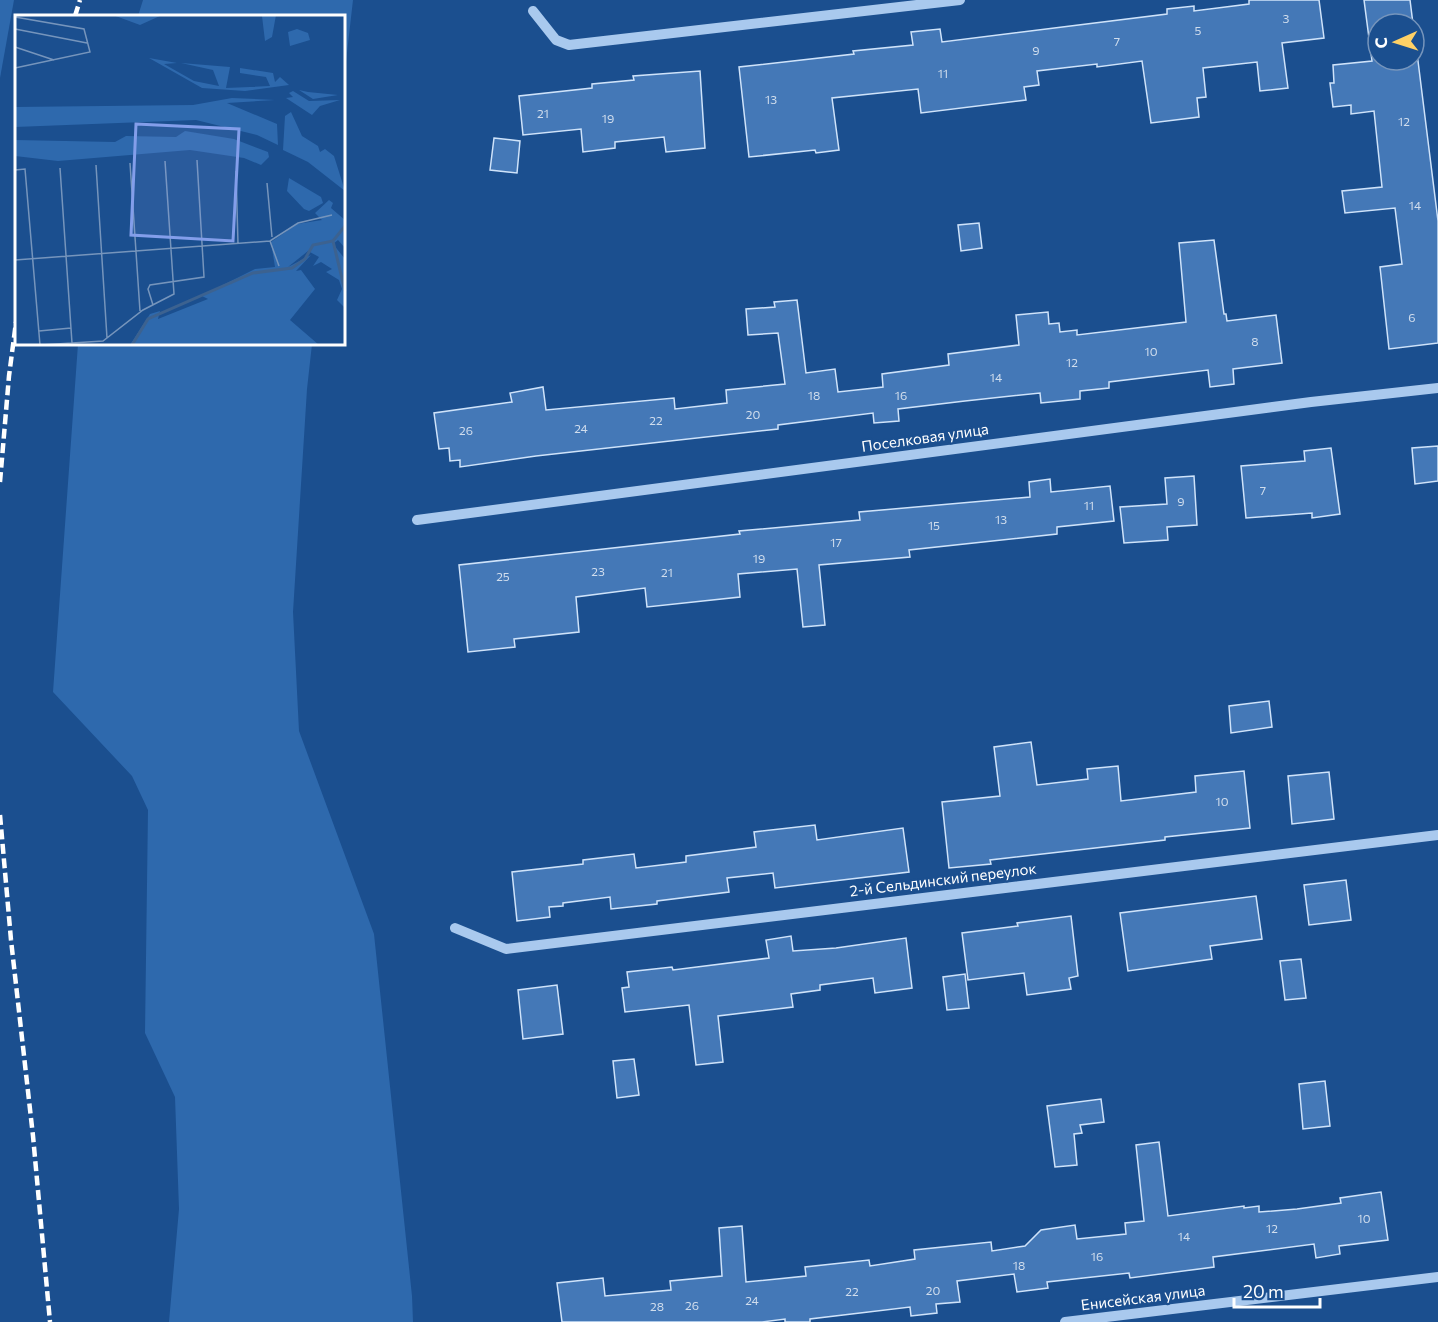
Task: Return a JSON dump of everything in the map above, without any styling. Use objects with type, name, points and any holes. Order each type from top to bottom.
[{"type":"street","points":[[533,11],[556,40],[569,45],[960,0]]},
{"type":"street","name":"Поселковая улица","points":[[417,520],[1311,402],[1438,388]]},
{"type":"street","name":"2-й Сельдинский переулок","points":[[455,928],[506,949],[1438,835]]},
{"type":"street","name":"Енисейская улица","points":[[1065,1322],[1438,1277]]},
{"type":"shaded area","points":[[0,0],[14,0],[0,78]]},
{"type":"shaded area","points":[[143,0],[353,0],[345,70],[345,15],[138,15]]},
{"type":"shaded area","points":[[78,345],[312,345],[293,612],[299,731],[374,934],[413,1322],[169,1322],[179,1209],[175,1097],[145,1033],[148,810],[132,776],[53,692]]},
{"type":"building","points":[[1249,0],[1319,0],[1324,38],[1282,43],[1288,88],[1260,91],[1257,62],[1203,68],[1206,97],[1197,98],[1199,117],[1151,123],[1142,61],[1097,67],[1097,64],[1037,71],[1039,85],[1024,87],[1026,100],[921,113],[918,89],[832,98],[839,150],[816,153],[815,150],[749,157],[739,67],[913,45],[911,32],[940,29],[942,42],[1167,14],[1167,9],[1194,6],[1194,11],[1249,4]]},
{"type":"building","points":[[1364,0],[1410,0],[1412,12],[1366,12],[1366,15]]},
{"type":"building","points":[[1366,62],[1366,72],[1419,72],[1438,221],[1438,343],[1389,349],[1380,267],[1402,264],[1395,208],[1345,213],[1342,191],[1382,187],[1374,111],[1351,114],[1351,105],[1333,107],[1330,83],[1334,83],[1333,65]]},
{"type":"building","points":[[700,71],[705,148],[666,152],[664,137],[615,142],[615,148],[583,152],[581,129],[523,135],[519,96],[592,88],[592,84],[634,80],[633,76]]},
{"type":"building","points":[[494,138],[520,141],[517,173],[490,170]]},
{"type":"building","points":[[979,223],[982,248],[961,251],[958,225]]},
{"type":"building","points":[[1214,240],[1224,314],[1226,314],[1227,321],[1276,315],[1282,363],[1233,369],[1234,384],[1210,387],[1208,370],[1109,382],[1109,388],[1080,391],[1080,399],[1041,403],[1040,393],[965,401],[898,409],[899,421],[874,423],[873,413],[778,425],[778,429],[536,456],[460,467],[460,460],[450,461],[449,448],[439,449],[434,413],[512,402],[510,393],[543,387],[546,410],[674,398],[675,409],[727,403],[726,390],[785,384],[778,333],[748,335],[746,309],[775,307],[774,302],[797,300],[806,373],[835,369],[838,392],[883,387],[882,374],[949,365],[948,354],[1019,345],[1016,315],[1048,312],[1049,324],[1059,323],[1060,332],[1077,330],[1077,335],[1186,322],[1179,243]]},
{"type":"building","points":[[1438,446],[1438,481],[1415,484],[1412,448]]},
{"type":"building","points":[[1331,448],[1340,514],[1312,518],[1312,513],[1246,518],[1241,466],[1305,461],[1304,451]]},
{"type":"building","points":[[1194,476],[1197,525],[1167,527],[1168,540],[1124,543],[1120,507],[1167,504],[1165,478]]},
{"type":"building","points":[[1050,479],[1051,492],[1110,486],[1114,521],[1057,527],[1057,534],[909,550],[910,557],[819,565],[825,625],[803,627],[797,569],[738,574],[740,597],[647,607],[645,588],[576,597],[579,632],[514,639],[515,647],[468,652],[459,565],[740,534],[739,531],[860,520],[859,512],[1030,497],[1029,482]]},
{"type":"building","points":[[1269,701],[1272,727],[1231,733],[1229,706]]},
{"type":"building","points":[[1031,742],[1037,785],[1088,779],[1087,769],[1118,766],[1121,801],[1196,792],[1195,776],[1244,771],[1250,828],[990,860],[991,864],[949,868],[942,802],[1000,796],[994,747]]},
{"type":"building","points":[[1329,772],[1334,819],[1292,824],[1288,776]]},
{"type":"building","points":[[815,825],[817,840],[903,828],[909,872],[775,888],[773,873],[727,878],[729,892],[611,909],[610,897],[563,903],[563,906],[549,907],[550,917],[517,921],[512,872],[583,864],[583,860],[634,854],[636,868],[686,862],[686,856],[756,847],[754,832]]},
{"type":"building","points":[[1346,880],[1351,920],[1309,925],[1304,885]]},
{"type":"building","points":[[1256,896],[1262,939],[1210,946],[1212,959],[1128,971],[1120,913]]},
{"type":"building","points":[[1071,916],[1078,976],[1069,978],[1071,989],[1027,995],[1024,973],[968,980],[962,933]]},
{"type":"building","points":[[791,936],[793,951],[836,948],[906,938],[912,988],[875,993],[873,978],[820,985],[820,990],[791,994],[793,1007],[718,1016],[723,1062],[696,1065],[689,1005],[625,1012],[622,988],[629,987],[627,972],[672,967],[673,970],[769,958],[766,940]]},
{"type":"building","points":[[1301,959],[1306,998],[1285,1000],[1280,961]]},
{"type":"building","points":[[965,974],[969,1008],[947,1010],[943,977]]},
{"type":"building","points":[[557,985],[563,1034],[523,1039],[518,990]]},
{"type":"building","points":[[634,1059],[639,1095],[617,1098],[613,1061]]},
{"type":"building","points":[[1325,1081],[1330,1126],[1303,1129],[1299,1084]]},
{"type":"building","points":[[1101,1099],[1104,1122],[1080,1125],[1082,1133],[1074,1134],[1077,1165],[1055,1167],[1047,1106]]},
{"type":"building","points":[[1159,1142],[1168,1216],[1244,1206],[1244,1208],[1259,1206],[1259,1212],[1297,1209],[1341,1203],[1340,1198],[1381,1192],[1388,1240],[1339,1246],[1340,1254],[1316,1258],[1314,1244],[1213,1257],[1214,1267],[1130,1278],[1129,1273],[1047,1282],[1048,1288],[1017,1292],[1014,1274],[957,1281],[960,1302],[936,1304],[937,1313],[911,1316],[910,1307],[810,1319],[810,1322],[785,1322],[785,1319],[762,1322],[562,1322],[557,1283],[603,1278],[605,1296],[671,1290],[670,1281],[722,1276],[719,1228],[742,1226],[746,1282],[806,1276],[805,1267],[869,1260],[870,1266],[915,1259],[914,1250],[991,1242],[992,1251],[1025,1246],[1041,1230],[1075,1225],[1077,1239],[1126,1234],[1125,1223],[1144,1221],[1136,1145]]},
{"type":"railway","points":[[75,15],[80,0]]},
{"type":"railway","points":[[0,482],[15,330]]},
{"type":"railway","points":[[0,815],[50,1322]]}]
